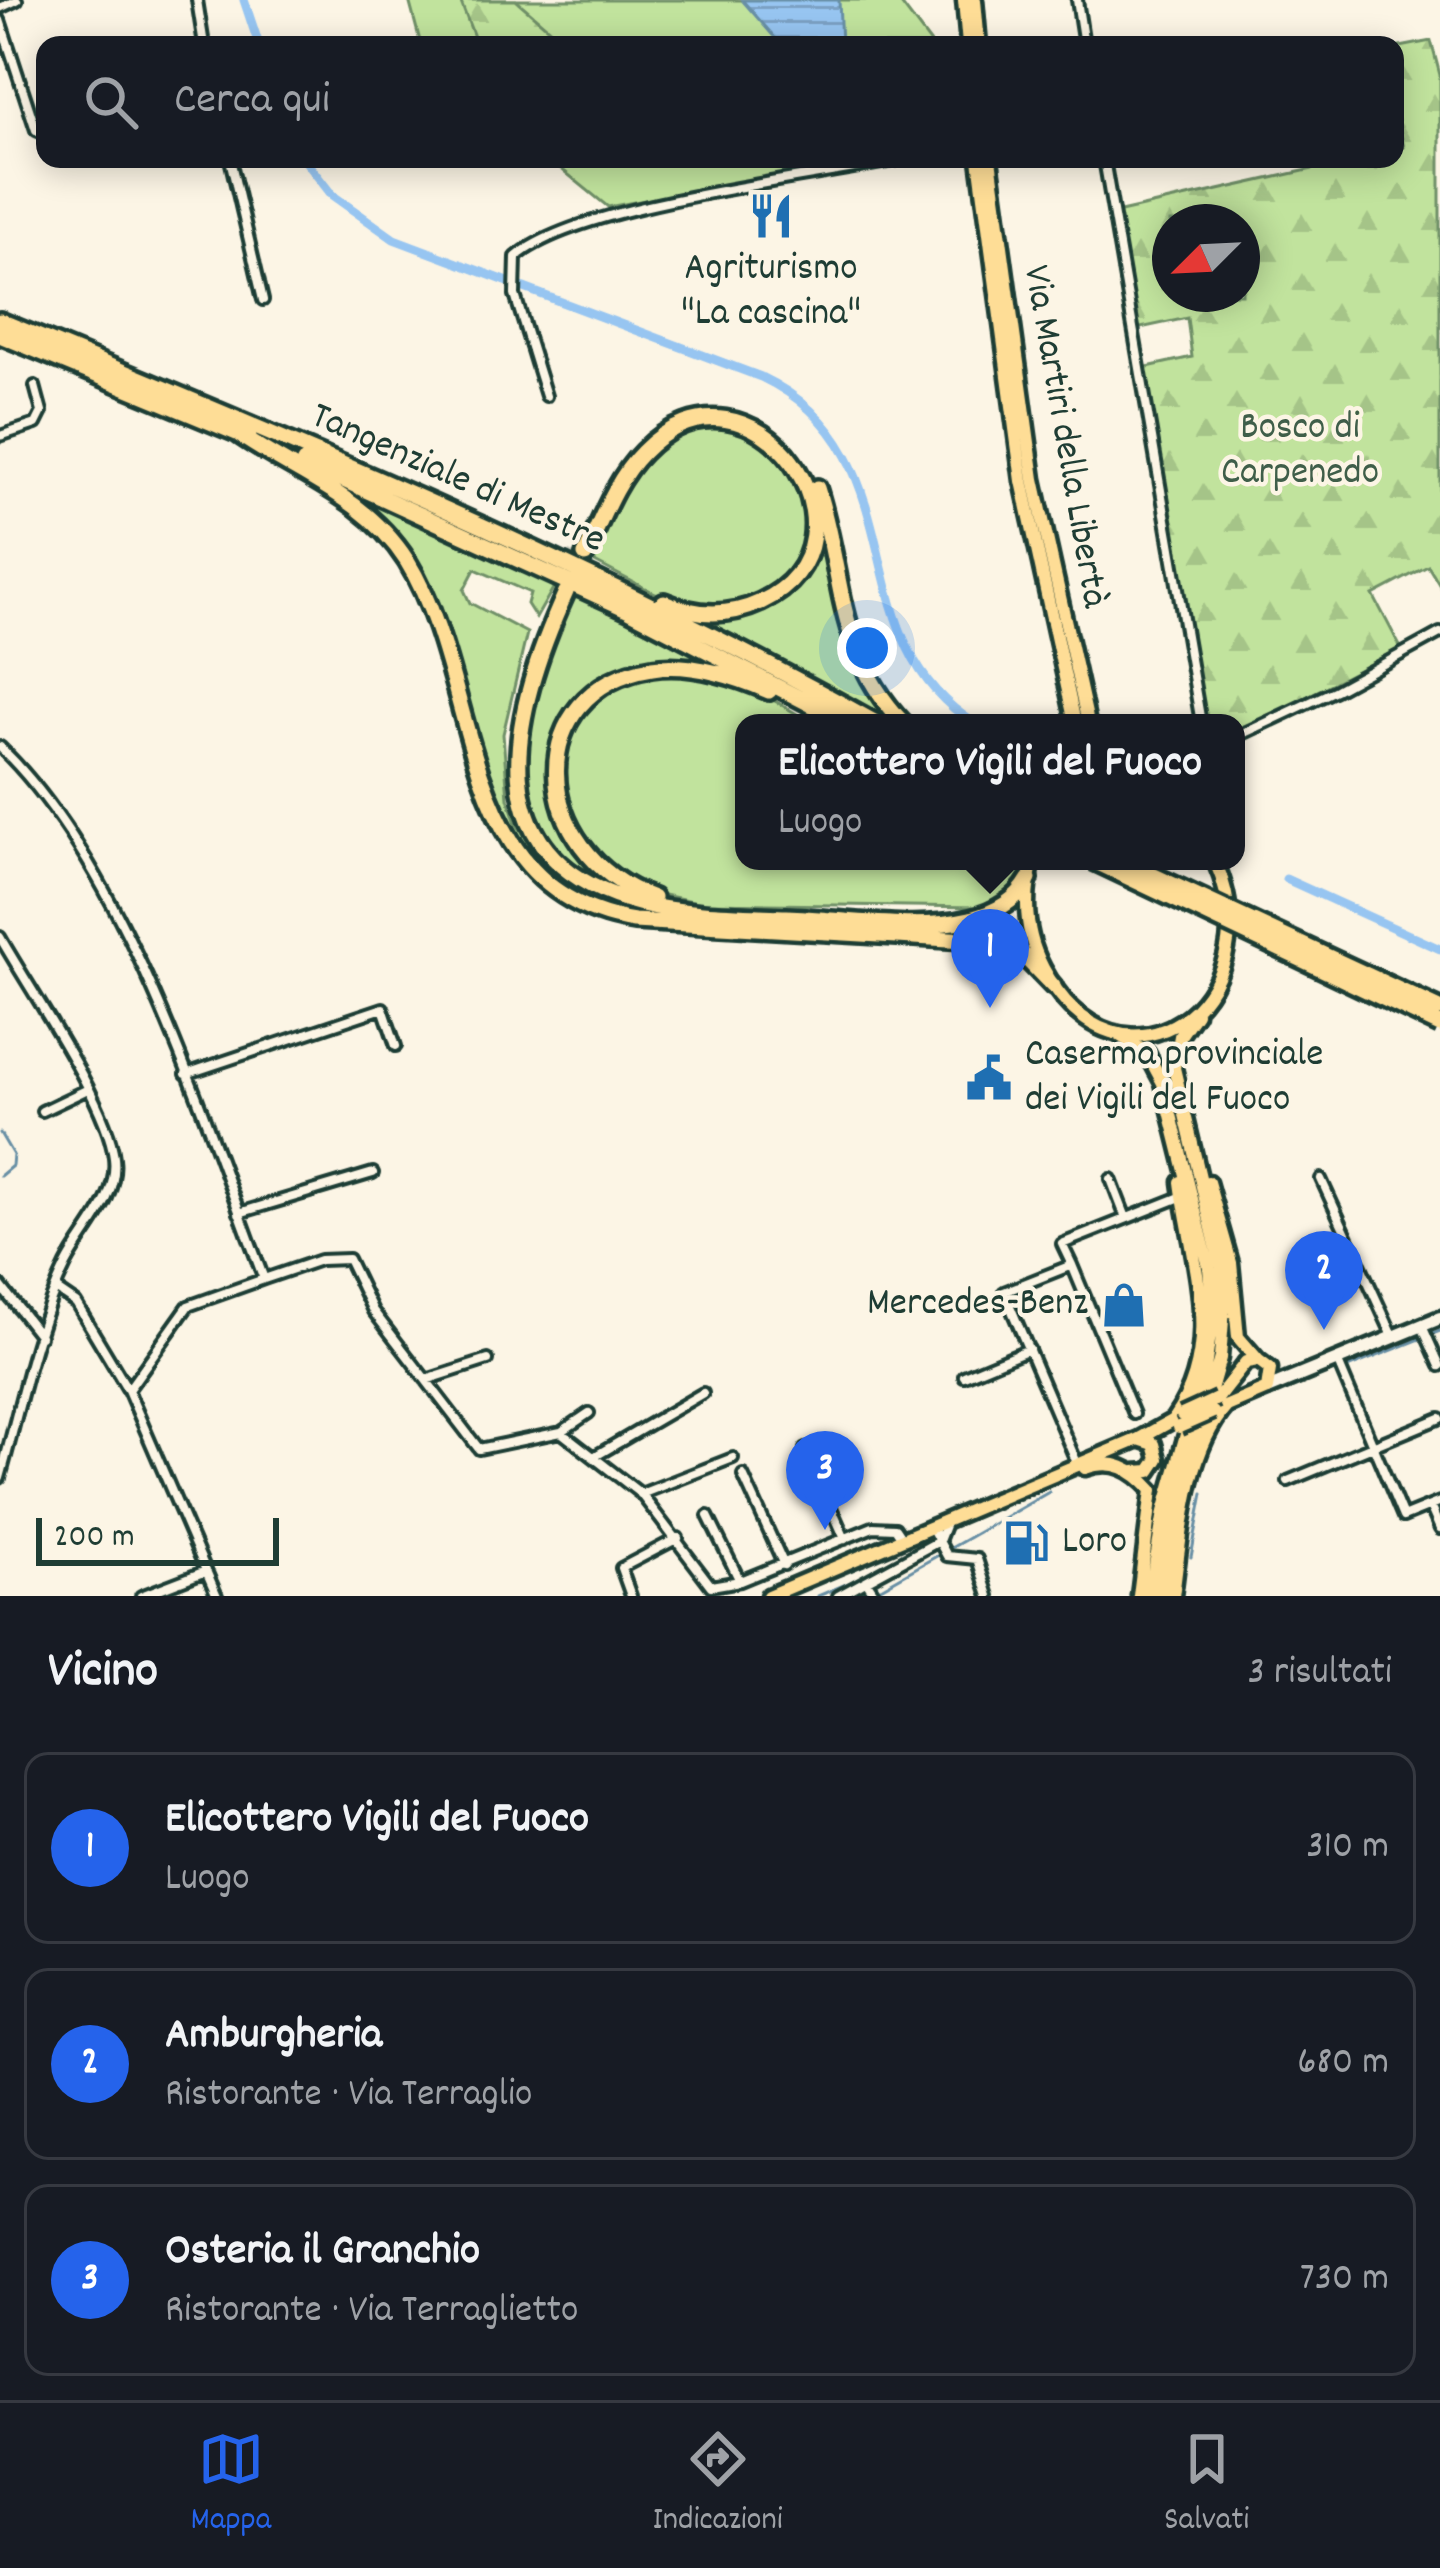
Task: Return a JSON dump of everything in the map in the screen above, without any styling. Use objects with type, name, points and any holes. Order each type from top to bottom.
[{"type":"highway","name":"Tangenziale di Mestre","points":[[0,321],[213,417],[240,435],[504,550],[829,714]]},
{"type":"highway","name":"Tangenziale di Mestre","points":[[0,335],[213,417],[232,417],[582,560],[860,714]]},
{"type":"highway","points":[[582,560],[622,464],[656,428],[711,411],[763,423],[794,447],[811,473],[855,652],[874,688],[896,714]]},
{"type":"highway","points":[[720,420],[766,434],[796,464],[812,502],[810,544],[799,568],[780,590],[742,610],[686,610],[582,560],[636,460],[661,436],[688,424],[720,420]]},
{"type":"highway","points":[[240,435],[348,498],[407,562],[437,631],[495,813],[533,872],[559,893],[599,914],[647,923],[985,941],[1022,954],[1053,986]]},
{"type":"highway","points":[[730,926],[608,902],[556,870],[523,829],[509,779],[511,716],[524,666],[562,590],[532,668],[519,720],[517,776],[530,823],[557,860],[600,888],[644,904],[714,914],[952,922],[1002,907],[1029,879]]},
{"type":"highway","points":[[714,914],[631,889],[581,851],[565,824],[556,785],[558,758],[571,723],[616,681],[666,666],[745,682],[811,714]]},
{"type":"highway","points":[[1113,870],[1440,1025]]},
{"type":"highway","points":[[1141,870],[1440,1010]]},
{"type":"main road","points":[[964,0],[967,36]]},
{"type":"main road","points":[[975,0],[979,36]]},
{"type":"main road","name":"Via Martiri della Libertà","points":[[980,168],[1022,481],[1073,714]]},
{"type":"main road","name":"Via Martiri della Libertà","points":[[991,168],[1030,460],[1086,714]]},
{"type":"main road","points":[[1031,870],[1028,923],[1053,986],[1079,1015],[1116,1033],[1152,1060],[1178,1139],[1200,1270],[1201,1334],[1192,1381],[1199,1413],[1214,1424],[1194,1485],[1173,1596]]},
{"type":"main road","points":[[1150,1596],[1222,1344],[1223,1287],[1174,1057],[1196,1013],[1220,980],[1230,941],[1227,892],[1218,870]]},
{"type":"main road","points":[[1116,1033],[1155,1033],[1196,1013]]},
{"type":"main road","points":[[1185,1119],[1228,1250],[1238,1337],[1272,1377],[1261,1391]]},
{"type":"main road","points":[[1162,1596],[1210,1344],[1212,1300],[1186,1191]]},
{"type":"main road","points":[[767,1596],[903,1540],[943,1535],[1100,1463],[1150,1471],[1168,1434],[1199,1413],[1238,1375],[1243,1364],[1262,1362],[1277,1371],[1339,1367],[1394,1338],[1425,1331],[1440,1318]]},
{"type":"main road","points":[[943,1535],[1169,1411],[1201,1334]]},
{"type":"main road","points":[[1077,1463],[1311,1370]]},
{"type":"main road","points":[[1238,1375],[1241,1388],[1261,1391]]},
{"type":"main road","points":[[1135,1440],[1152,1442],[1158,1454]]},
{"type":"main road","points":[[1135,1440],[1124,1454],[1154,1496],[1139,1596]]},
{"type":"street","points":[[0,8],[17,0]]},
{"type":"street","points":[[196,0],[202,36]]},
{"type":"street","points":[[1077,0],[1083,36]]},
{"type":"street","points":[[0,20],[36,130]]},
{"type":"street","points":[[31,114],[36,112]]},
{"type":"street","points":[[232,168],[263,300]]},
{"type":"street","points":[[546,396],[514,295],[516,257],[531,245],[613,217],[858,168]]},
{"type":"street","points":[[1106,168],[1199,714]]},
{"type":"street","points":[[0,436],[36,424],[42,412],[35,386]]},
{"type":"street","points":[[1245,732],[1336,690],[1440,633]]},
{"type":"street","points":[[0,747],[32,785],[115,911],[185,1074],[264,1279]]},
{"type":"street","points":[[0,937],[110,1139],[115,1175],[57,1290],[0,1478]]},
{"type":"street","points":[[185,1074],[382,1008],[396,1046]]},
{"type":"street","points":[[42,1112],[86,1090]]},
{"type":"street","points":[[239,1213],[373,1173]]},
{"type":"street","points":[[1111,1179],[1126,1218]]},
{"type":"street","points":[[1322,1179],[1394,1338]]},
{"type":"street","points":[[1134,1414],[1062,1244],[1186,1191]]},
{"type":"street","points":[[128,1390],[188,1306],[320,1261],[348,1258],[373,1311],[479,1449],[561,1432],[590,1413]]},
{"type":"street","points":[[1072,1265],[1004,1292],[1077,1463]]},
{"type":"street","points":[[0,1286],[41,1337]]},
{"type":"street","points":[[57,1290],[76,1303],[128,1390],[217,1596]]},
{"type":"street","points":[[1425,1331],[1440,1366]]},
{"type":"street","points":[[964,1376],[1029,1349]]},
{"type":"street","points":[[426,1380],[488,1360]]},
{"type":"street","points":[[1339,1367],[1403,1517],[1435,1504],[1440,1529]]},
{"type":"street","points":[[598,1455],[703,1393]]},
{"type":"street","points":[[1288,1481],[1440,1418]]},
{"type":"street","points":[[561,1432],[598,1455],[641,1494],[712,1586],[740,1582],[883,1525],[896,1528],[903,1540]]},
{"type":"street","points":[[805,1449],[844,1539]]},
{"type":"street","points":[[641,1494],[733,1458]]},
{"type":"street","points":[[743,1475],[784,1565]]},
{"type":"street","points":[[707,1516],[740,1582]]},
{"type":"street","points":[[838,1596],[872,1586],[943,1535],[977,1559],[989,1596]]},
{"type":"street","points":[[632,1596],[621,1568],[678,1538]]},
{"type":"street","points":[[141,1596],[206,1571]]},
{"type":"green space","points":[[409,0],[898,0],[925,36],[419,36]]},
{"type":"green space","points":[[460,0],[516,0],[558,36],[474,36]]},
{"type":"green space","name":"Bosco di Carpenedo","points":[[1431,41],[1440,75],[1440,586],[1428,566],[1373,595],[1401,648],[1245,728],[1245,714],[1202,714],[1143,368],[1192,357],[1187,318],[1136,329],[1116,213],[1152,205],[1152,312],[1260,312],[1260,204],[1156,204],[1317,168],[1404,168],[1404,46]]},
{"type":"green space","points":[[560,168],[815,168],[608,207]]},
{"type":"green space","points":[[710,413],[760,426],[713,418],[685,423],[636,450],[677,420]]},
{"type":"green space","points":[[711,422],[751,430],[801,480],[806,536],[800,555],[775,586],[739,604],[699,608],[668,599],[587,558],[631,472],[662,443]]},
{"type":"green space","points":[[779,437],[788,443],[805,465],[814,497],[797,456]]},
{"type":"green space","points":[[352,491],[555,585],[536,618],[527,604],[530,593],[475,569],[464,590],[470,603],[527,633],[503,734],[508,798],[516,823],[541,859],[612,909],[569,893],[535,863],[508,823],[485,776],[421,585],[364,515]]},
{"type":"green space","points":[[814,497],[840,607],[893,714],[881,714],[700,621],[795,577]]},
{"type":"green space","points":[[570,593],[722,664],[719,668],[689,664],[586,696],[551,780],[553,801],[565,831],[613,885],[590,875],[554,846],[531,807],[521,762],[523,721]]},
{"type":"green space","points":[[695,672],[758,691],[797,714],[735,714],[735,870],[1022,870],[1017,884],[980,907],[702,903],[654,893],[584,851],[559,795],[570,729],[596,697],[638,673]]},
{"type":"water","points":[[742,0],[839,0],[841,36],[774,36]]},
{"type":"waterway","points":[[244,0],[256,36]]},
{"type":"waterway","points":[[311,168],[332,195],[394,239],[761,377],[811,410],[843,451],[863,498],[906,643],[932,687],[964,714]]},
{"type":"waterway","points":[[1286,879],[1440,949]]},
{"type":"waterway","points":[[0,1133],[13,1155],[12,1166],[0,1176]]},
{"type":"waterway","points":[[1347,1368],[1440,1331]]},
{"type":"waterway","points":[[875,1582],[879,1589],[1049,1492]]},
{"type":"waterway","points":[[1191,1557],[1203,1493]]},
{"type":"waterway","points":[[1130,1596],[1142,1524]]},
{"type":"waterway","points":[[818,1596],[870,1574]]},
{"type":"tunnel","points":[[559,588],[577,552]]},
{"type":"place","name":"Agriturismo \"La cascina\"","points":[[771,216]]},
{"type":"place","name":"Elicottero Vigili del Fuoco","points":[[990,1008]]},
{"type":"place","name":"Caserma provinciale dei Vigili del Fuoco","points":[[989,1078]]},
{"type":"place","name":"Mercedes-Benz","points":[[1124,1305]]},
{"type":"place","name":"Amburgheria","points":[[1324,1330]]},
{"type":"place","name":"Osteria il Granchio","points":[[825,1530]]},
{"type":"place","name":"Loro","points":[[1026,1543]]}]
